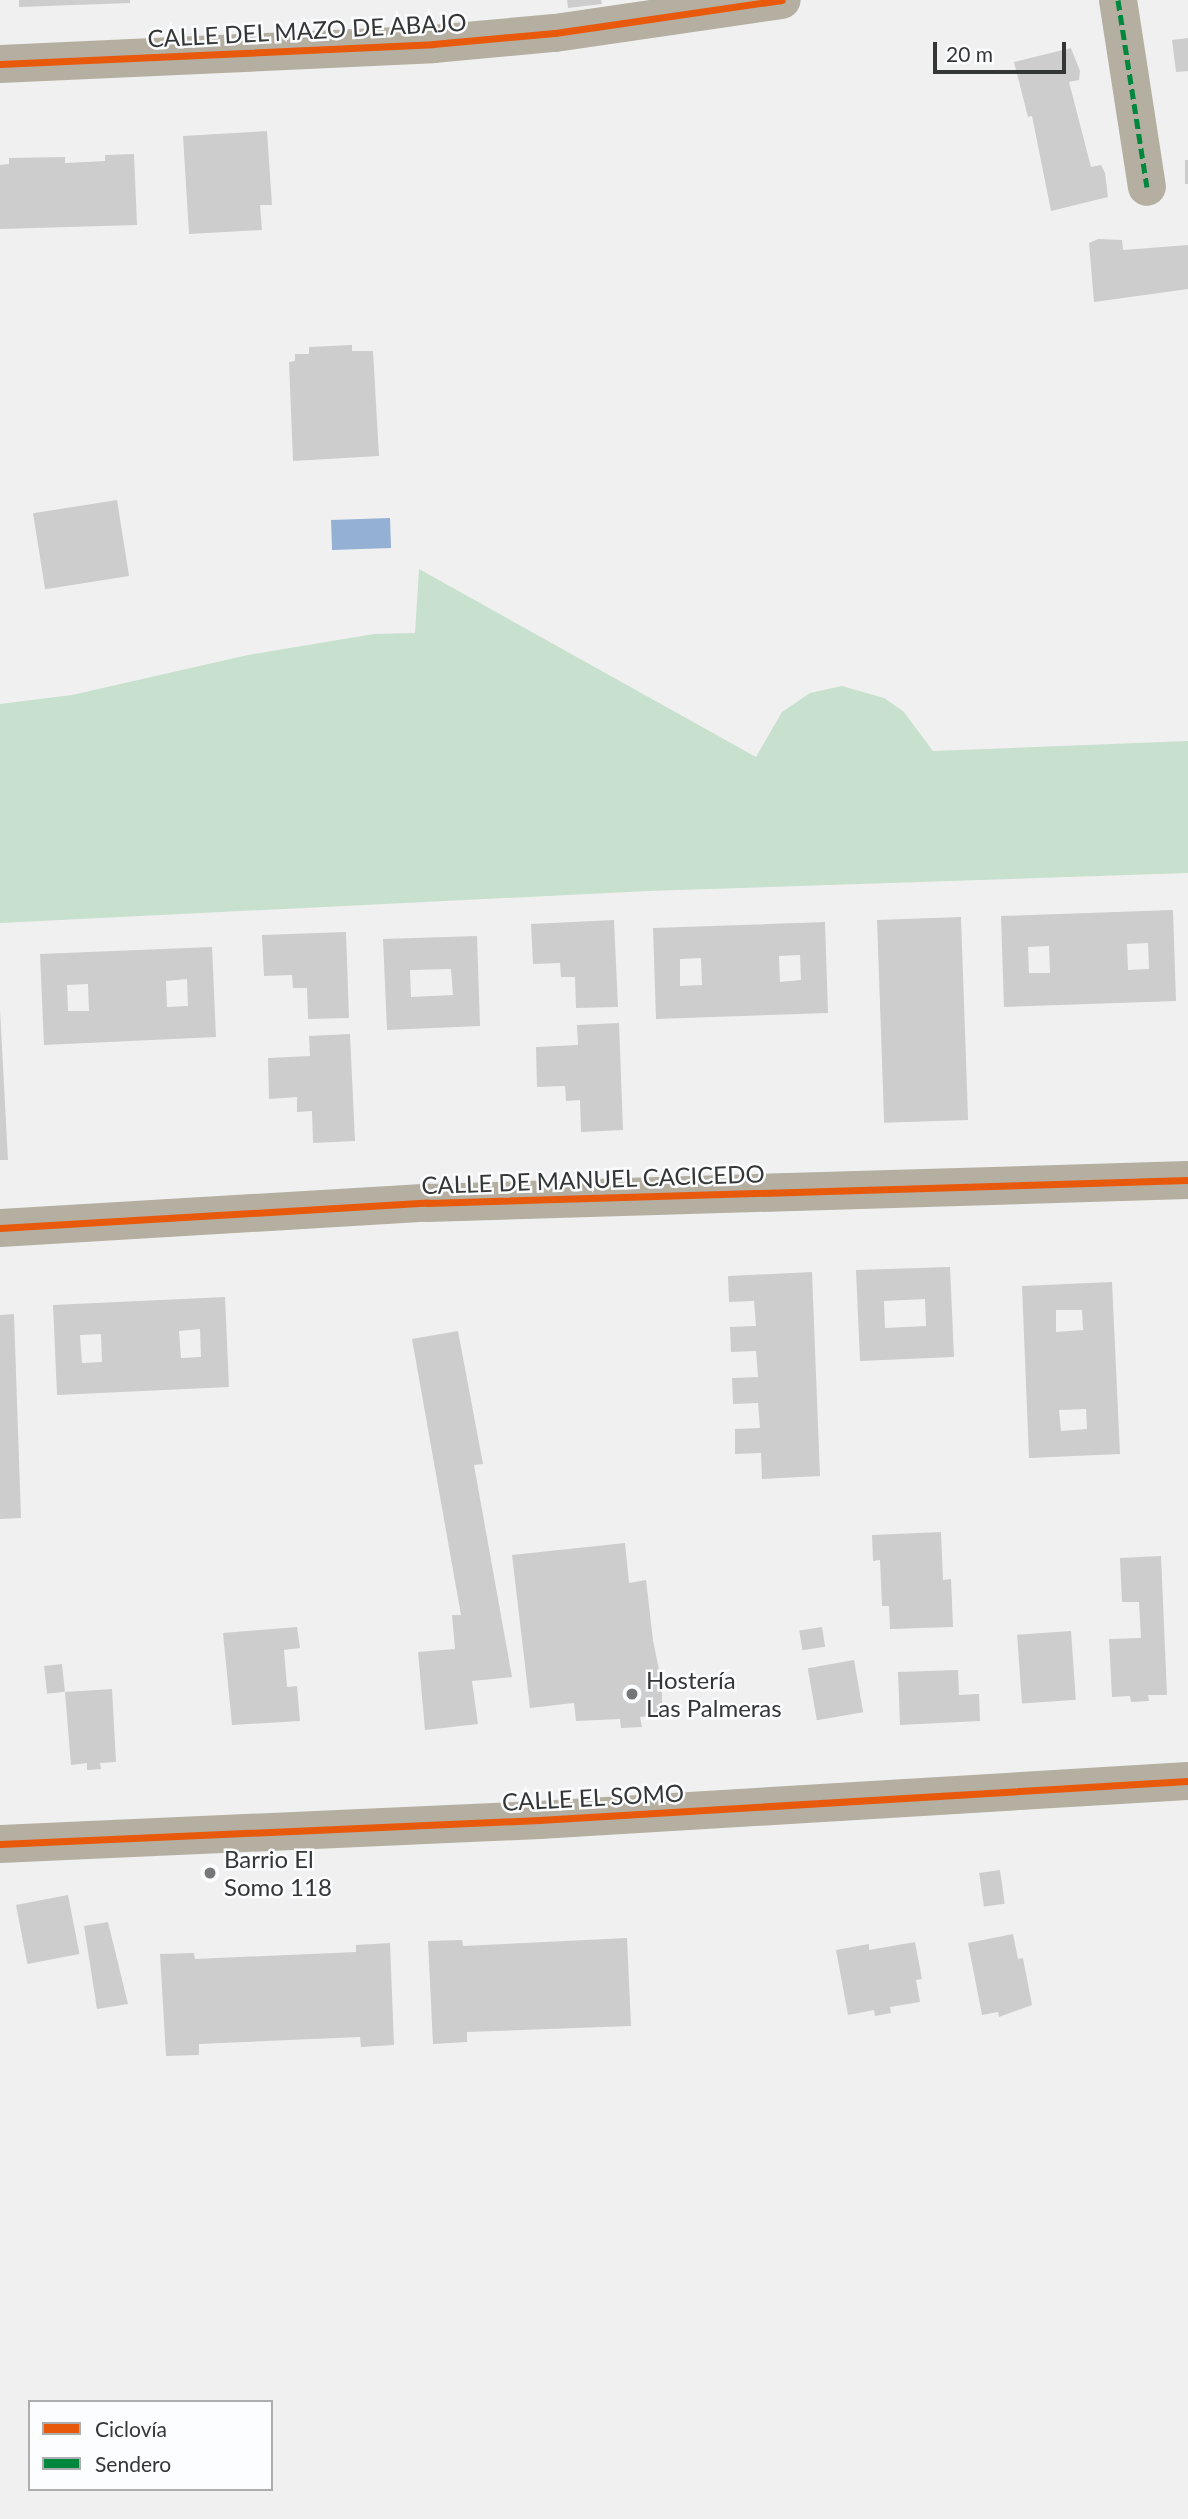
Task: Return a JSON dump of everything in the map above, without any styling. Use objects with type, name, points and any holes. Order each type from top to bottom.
[{"type":"street","name":"CALLE DEL MAZO DE ABAJO","points":[[0,64],[433,44],[582,29],[782,0]]},
{"type":"street","points":[[1118,0],[1147,187]]},
{"type":"street","name":"CALLE DE MANUEL CACICEDO","points":[[0,1228],[427,1203],[1188,1180]]},
{"type":"street","name":"CALLE EL SOMO","points":[[0,1844],[539,1820],[1188,1781]]},
{"type":"green space","points":[[419,569],[756,757],[782,712],[810,693],[842,686],[884,698],[903,711],[933,751],[1188,741],[1188,873],[648,891],[0,923],[0,704],[72,695],[248,655],[374,634],[415,633]]},
{"type":"water","points":[[390,518],[391,548],[332,550],[331,520]]},
{"type":"building","points":[[19,0],[130,0],[130,3],[19,7]]},
{"type":"building","points":[[567,0],[601,0],[602,4],[568,8]]},
{"type":"building","points":[[1188,38],[1188,71],[1176,72],[1172,40]]},
{"type":"building","points":[[1071,48],[1080,71],[1079,80],[1069,82],[1091,167],[1101,165],[1105,173],[1108,197],[1051,211],[1032,116],[1028,117],[1014,62]]},
{"type":"building","points":[[267,131],[272,205],[260,205],[262,230],[189,234],[183,136]]},
{"type":"building","points":[[134,154],[137,225],[0,229],[0,165],[9,164],[9,158],[65,157],[65,163],[105,161],[105,155]]},
{"type":"building","points":[[1185,160],[1188,160],[1188,184],[1185,184]]},
{"type":"building","points":[[1098,239],[1122,240],[1123,250],[1188,245],[1188,289],[1094,302],[1089,243]]},
{"type":"building","points":[[352,345],[352,351],[373,351],[379,456],[293,461],[289,362],[295,361],[295,354],[309,354],[309,347]]},
{"type":"building","points":[[117,500],[129,576],[45,589],[33,513]]},
{"type":"building","points":[[1173,910],[1176,1001],[1004,1007],[1001,916]],"holes":[[[1148,943],[1149,969],[1128,970],[1127,944]],[[1049,946],[1050,973],[1029,973],[1028,947]]]},
{"type":"building","points":[[961,917],[968,1120],[884,1123],[877,920]]},
{"type":"building","points":[[614,920],[618,1007],[576,1008],[575,977],[561,977],[560,963],[533,964],[531,924]]},
{"type":"building","points":[[825,922],[828,1013],[656,1019],[653,928]],"holes":[[[800,955],[801,980],[780,982],[779,956]],[[701,958],[702,985],[680,986],[680,959]]]},
{"type":"building","points":[[346,932],[349,1018],[308,1019],[307,988],[293,988],[292,975],[264,976],[262,935]]},
{"type":"building","points":[[477,936],[480,1026],[387,1030],[383,939]],"holes":[[[451,969],[453,995],[411,997],[410,970]]]},
{"type":"building","points":[[212,947],[216,1037],[44,1045],[40,954]],"holes":[[[187,979],[188,1006],[167,1007],[166,981]],[[88,984],[89,1011],[68,1011],[67,985]]]},
{"type":"building","points":[[0,1010],[8,1160],[0,1160]]},
{"type":"building","points":[[619,1023],[623,1130],[581,1132],[580,1100],[566,1101],[565,1086],[537,1087],[536,1047],[578,1045],[577,1025]]},
{"type":"building","points":[[350,1034],[355,1141],[313,1143],[312,1111],[297,1112],[297,1097],[269,1099],[268,1058],[310,1056],[309,1036]]},
{"type":"building","points":[[950,1267],[954,1357],[860,1361],[856,1270]],"holes":[[[925,1299],[926,1326],[885,1328],[884,1301]]]},
{"type":"building","points":[[812,1272],[820,1476],[762,1479],[761,1453],[735,1454],[735,1429],[760,1428],[758,1403],[733,1404],[732,1378],[758,1377],[756,1351],[731,1352],[730,1327],[756,1326],[754,1301],[729,1302],[728,1276]]},
{"type":"building","points":[[1112,1282],[1120,1454],[1029,1458],[1022,1286]],"holes":[[[1056,1310],[1082,1310],[1083,1330],[1056,1332]],[[1086,1409],[1087,1429],[1061,1431],[1059,1410]]]},
{"type":"building","points":[[225,1297],[229,1387],[57,1395],[53,1305]],"holes":[[[200,1329],[201,1357],[181,1358],[179,1331]],[[101,1334],[102,1362],[82,1363],[80,1335]]]},
{"type":"building","points":[[14,1314],[21,1518],[0,1519],[0,1315]]},
{"type":"building","points":[[458,1331],[483,1464],[474,1465],[512,1677],[472,1681],[478,1724],[425,1730],[418,1652],[455,1649],[452,1615],[461,1615],[412,1339]]},
{"type":"building","points":[[941,1532],[943,1580],[951,1579],[953,1627],[890,1629],[889,1606],[882,1606],[880,1560],[873,1561],[872,1535]]},
{"type":"building","points":[[625,1543],[629,1583],[646,1580],[653,1640],[659,1670],[662,1670],[662,1715],[640,1717],[642,1727],[621,1728],[620,1719],[576,1721],[574,1703],[530,1708],[512,1555]]},
{"type":"building","points":[[1161,1556],[1167,1695],[1148,1695],[1149,1701],[1131,1702],[1130,1696],[1112,1697],[1109,1639],[1141,1638],[1139,1602],[1122,1602],[1120,1558]]},
{"type":"building","points":[[297,1627],[300,1648],[284,1650],[287,1687],[297,1686],[300,1721],[232,1725],[223,1633]]},
{"type":"building","points":[[822,1627],[825,1647],[802,1650],[799,1631]]},
{"type":"building","points":[[1071,1631],[1076,1700],[1022,1704],[1017,1635]]},
{"type":"building","points":[[854,1660],[863,1712],[817,1720],[808,1668]]},
{"type":"building","points":[[62,1664],[65,1692],[47,1694],[44,1666]]},
{"type":"building","points":[[958,1670],[959,1695],[979,1694],[980,1721],[900,1725],[898,1672]]},
{"type":"building","points":[[112,1689],[116,1762],[100,1763],[101,1769],[87,1770],[87,1763],[71,1765],[65,1692]]},
{"type":"building","points":[[1000,1870],[1005,1904],[984,1907],[979,1873]]},
{"type":"building","points":[[68,1895],[79,1954],[27,1964],[16,1905]]},
{"type":"building","points":[[108,1922],[128,2004],[97,2009],[84,1926]]},
{"type":"building","points":[[1013,1934],[1018,1959],[1023,1958],[1032,2005],[999,2017],[998,2012],[982,2015],[968,1943]]},
{"type":"building","points":[[627,1938],[631,2026],[467,2032],[467,2042],[433,2044],[428,1941],[462,1940],[463,1946]]},
{"type":"building","points":[[915,1942],[922,1979],[916,1980],[920,2002],[890,2007],[891,2013],[875,2016],[874,2010],[848,2015],[836,1950],[869,1944],[869,1950]]},
{"type":"building","points":[[390,1943],[394,2045],[361,2047],[360,2037],[199,2044],[199,2055],[166,2056],[160,1954],[194,1953],[195,1959],[356,1952],[356,1945]]},
{"type":"marked path","points":[[1118,0],[1147,187]]},
{"type":"cycle path","points":[[0,64],[433,44],[555,33],[782,0]]},
{"type":"cycle path","points":[[0,1228],[427,1203],[1188,1180]]},
{"type":"cycle path","points":[[0,1844],[539,1820],[1188,1781]]},
{"type":"place","name":"Hostería Las Palmeras","points":[[632,1694]]},
{"type":"place","name":"Barrio El Somo 118","points":[[210,1873]]}]
